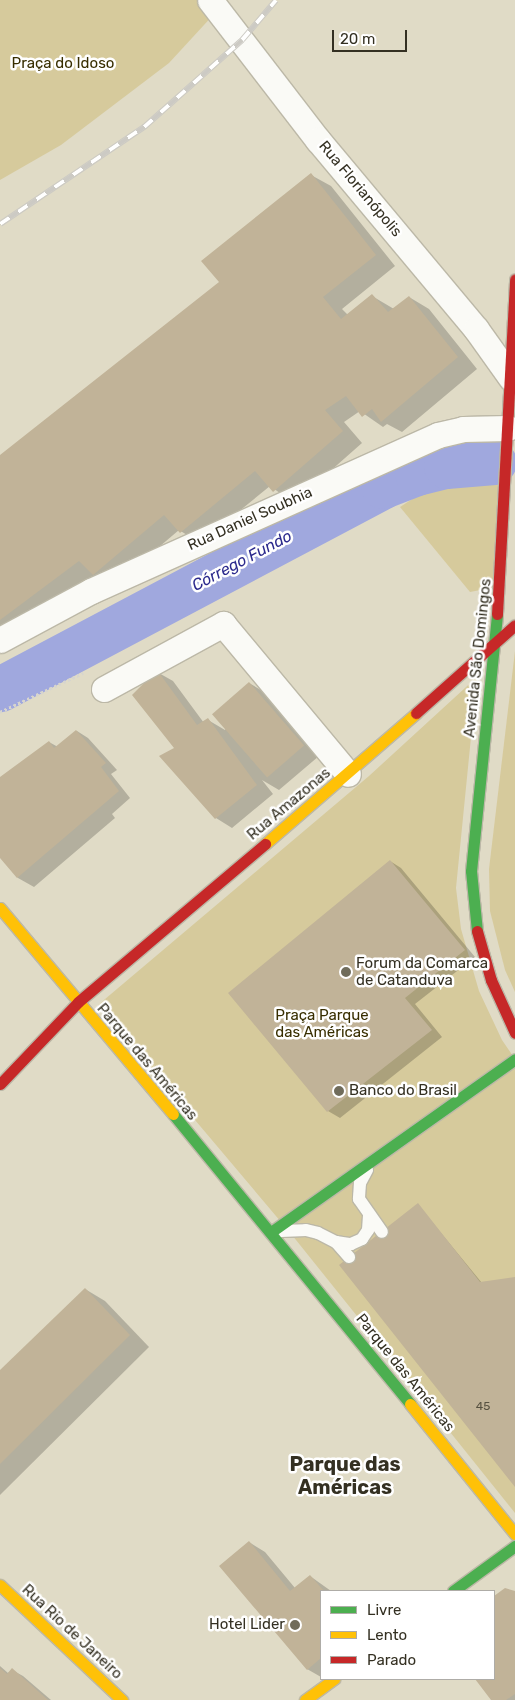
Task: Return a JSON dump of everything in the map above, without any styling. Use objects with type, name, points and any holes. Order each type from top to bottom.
[{"type":"main road","name":"Avenida São Domingos","points":[[515,278],[500,587],[471,871],[473,907],[490,980],[515,1033]]},
{"type":"main road","name":"Rua Amazonas","points":[[0,1084],[78,1002],[348,774],[495,640],[515,625]]},
{"type":"main road","name":"Parque das Américas","points":[[0,908],[271,1232],[515,1534]]},
{"type":"main road","points":[[271,1232],[515,1059]]},
{"type":"main road","points":[[454,1590],[515,1546]]},
{"type":"main road","name":"Rua Rio de Janeiro","points":[[0,1585],[122,1700]]},
{"type":"main road","points":[[305,1700],[333,1680]]},
{"type":"street","name":"Rua Florianópolis","points":[[210,0],[318,140],[476,329],[511,378]]},
{"type":"street","name":"Rua Daniel Soubhia","points":[[0,640],[91,590],[438,435],[463,429],[508,428]]},
{"type":"street","points":[[104,689],[223,624],[348,774]]},
{"type":"lane","points":[[372,1160],[360,1183],[360,1199],[369,1216],[382,1232]]},
{"type":"lane","points":[[271,1232],[306,1230],[336,1242],[351,1244],[362,1239],[368,1230],[369,1216]]},
{"type":"lane","points":[[336,1242],[349,1257]]},
{"type":"green space","name":"Praça do Idoso","points":[[0,0],[227,0],[169,63],[61,145],[0,180]]},
{"type":"green space","points":[[483,478],[501,483],[496,587],[470,592],[400,507],[423,492]]},
{"type":"green space","points":[[515,651],[515,992],[505,970],[490,911],[489,869]]},
{"type":"green space","name":"Praça Parque das Américas","points":[[477,677],[456,888],[461,929],[479,991],[502,1040],[515,1059],[515,1513],[292,1235],[98,1005],[369,776]]},
{"type":"building","points":[[311,173],[376,255],[323,297],[341,319],[372,294],[388,312],[409,296],[458,357],[381,422],[372,409],[362,417],[346,396],[325,410],[343,431],[273,492],[255,471],[180,533],[164,515],[93,575],[79,561],[0,620],[0,455],[219,282],[201,261]]},
{"type":"building","points":[[157,670],[197,725],[208,718],[257,785],[215,819],[159,756],[174,748],[132,695]]},
{"type":"building","points":[[249,682],[304,745],[267,778],[212,714]]},
{"type":"building","points":[[76,730],[106,763],[101,767],[119,791],[17,878],[0,858],[0,777],[49,741],[54,748]]},
{"type":"building","name":"Forum da Comarca de Catanduva","points":[[390,860],[465,950],[405,998],[432,1030],[327,1112],[228,993]]},
{"type":"building","points":[[418,1203],[480,1282],[515,1277],[515,1487],[339,1265]]},
{"type":"building","points":[[85,1288],[130,1335],[0,1464],[0,1370]]},
{"type":"building","name":"Hotel Lider","points":[[249,1541],[290,1591],[310,1575],[323,1590],[320,1590],[320,1659],[307,1670],[219,1566]]},
{"type":"building","points":[[505,1588],[515,1591],[515,1694],[506,1700],[491,1700],[476,1680],[495,1680],[495,1595]]},
{"type":"building","points":[[0,1668],[7,1674],[12,1668],[48,1700],[0,1700]]},
{"type":"waterway","name":"Córrego Fundo","points":[[0,689],[383,486],[417,473],[446,466],[494,462]]},
{"type":"railway","points":[[0,224],[144,127],[242,40],[276,0]]},
{"type":"traffic: fast","points":[[477,931],[471,871],[497,614]]},
{"type":"traffic: fast","points":[[271,1232],[515,1059]]},
{"type":"traffic: fast","points":[[173,1114],[410,1404]]},
{"type":"traffic: fast","points":[[454,1590],[515,1546]]},
{"type":"traffic: slow","points":[[265,844],[416,713]]},
{"type":"traffic: slow","points":[[0,908],[173,1114]]},
{"type":"traffic: slow","points":[[410,1404],[515,1534]]},
{"type":"traffic: slow","points":[[0,1585],[122,1700]]},
{"type":"traffic: slow","points":[[305,1700],[333,1680]]},
{"type":"traffic: jam","points":[[497,614],[515,279]]},
{"type":"traffic: jam","points":[[416,713],[515,625]]},
{"type":"traffic: jam","points":[[0,1084],[78,1002],[265,844]]},
{"type":"traffic: jam","points":[[477,931],[491,980],[515,1033]]},
{"type":"place","name":"Forum da Comarca de Catanduva","points":[[346,972]]},
{"type":"place","name":"Banco do Brasil","points":[[339,1091]]},
{"type":"place","name":"Hotel Lider","points":[[295,1625]]},
{"type":"district","name":"Parque das Américas","points":[[345,1476]]}]
